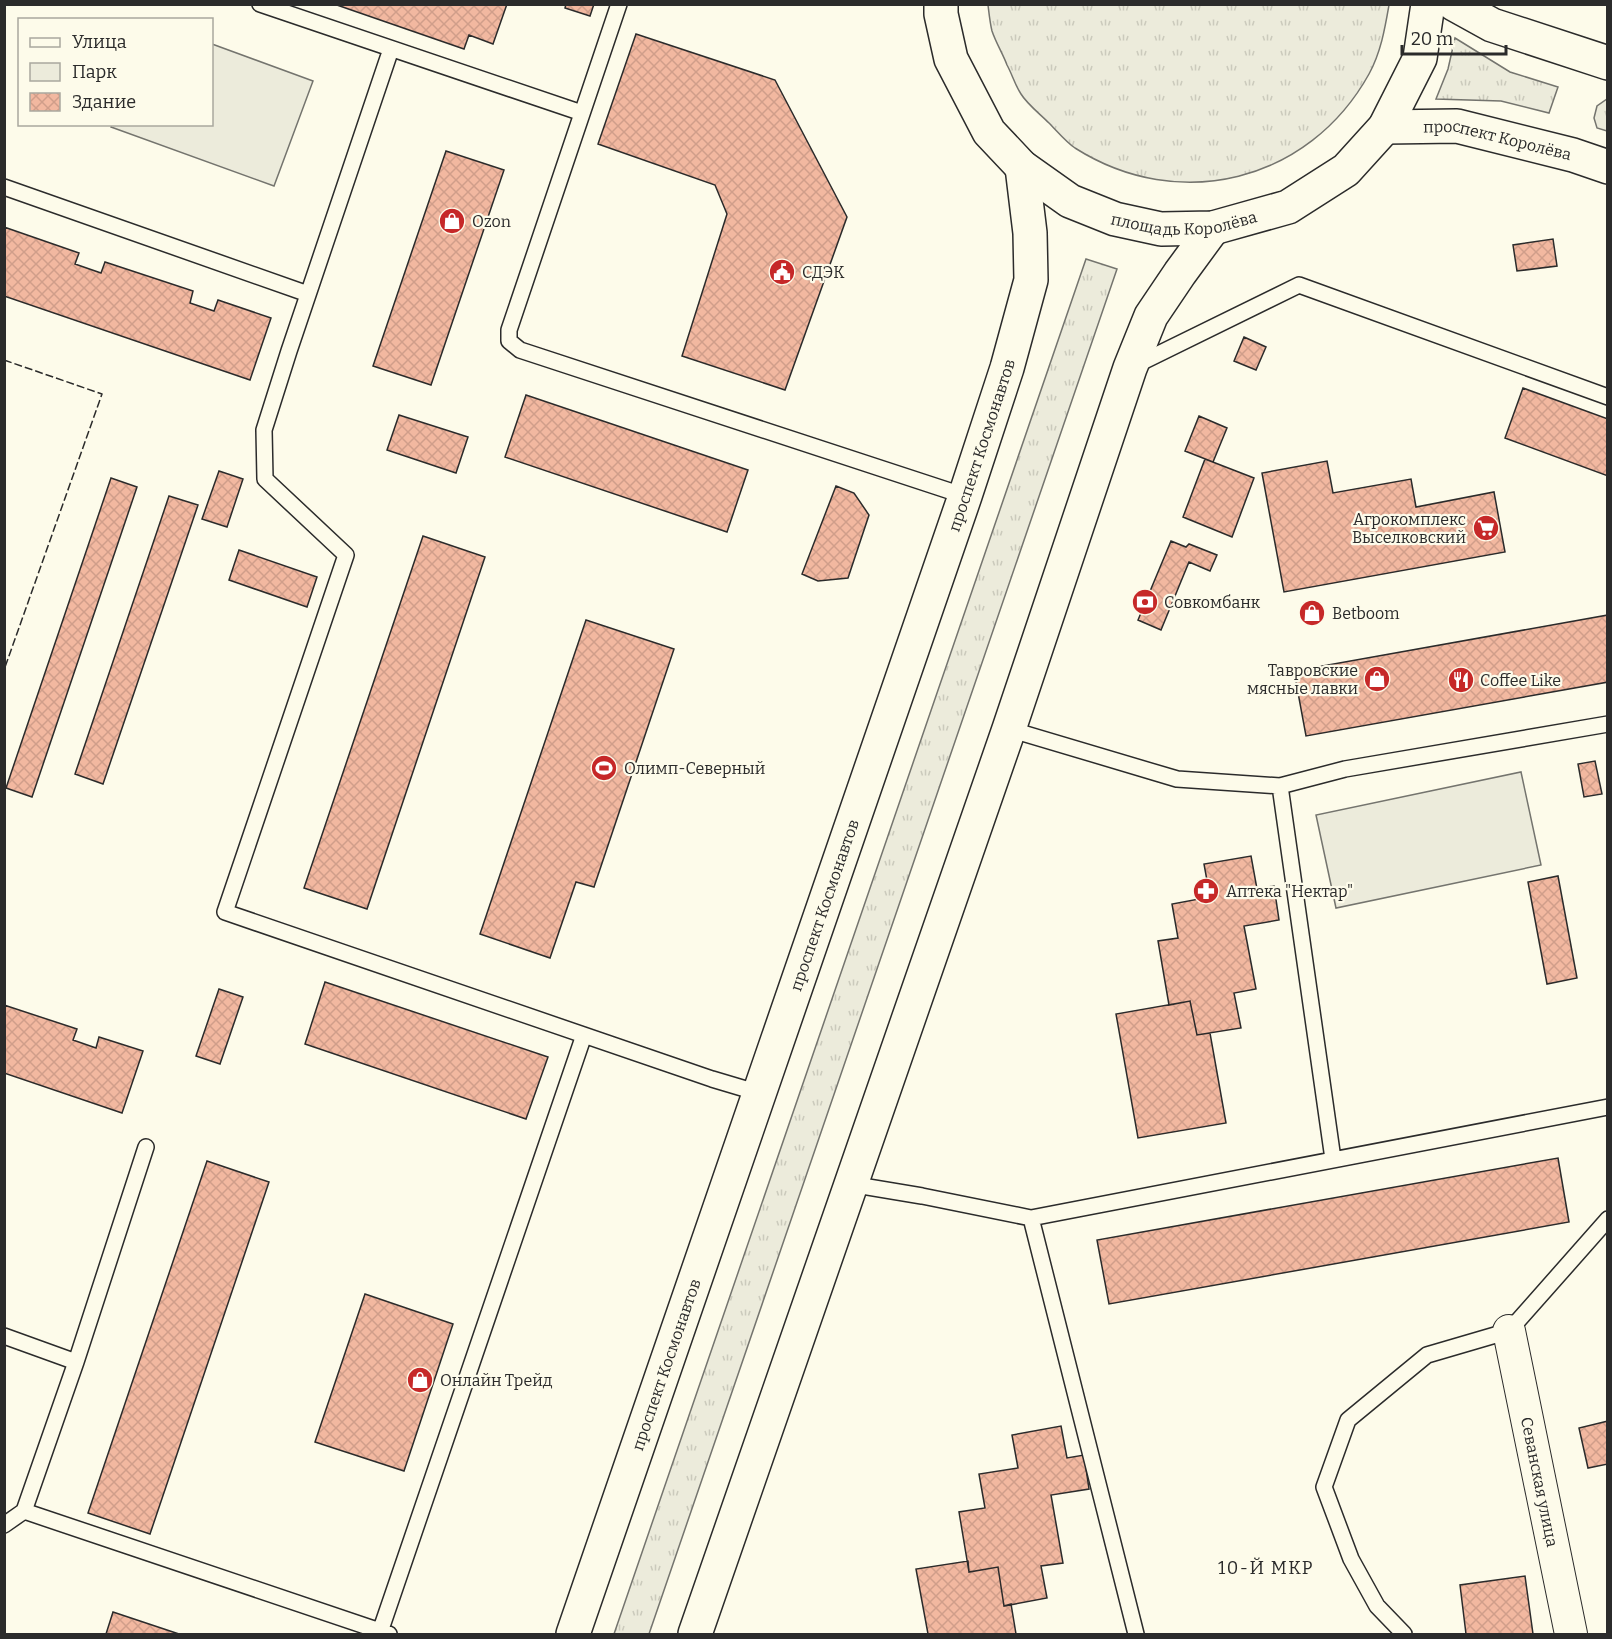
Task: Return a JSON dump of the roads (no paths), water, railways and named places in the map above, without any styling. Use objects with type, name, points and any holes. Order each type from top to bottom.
[{"type":"main road","name":"площадь Королёва","points":[[939,8],[951,59],[989,132],[1022,167],[1070,201],[1115,219],[1161,228],[1213,228],[1288,207],[1346,170],[1385,128],[1420,58],[1428,4]]},
{"type":"main road","points":[[1454,4],[1492,25],[1608,63]]},
{"type":"main road","name":"проспект Королёва","points":[[1385,128],[1457,126],[1573,155],[1608,167]]},
{"type":"main road","name":"проспект Космонавтов","points":[[573,1635],[965,496],[1006,368],[1031,280],[1030,233],[1022,167]]},
{"type":"main road","points":[[695,1635],[1009,729],[1130,368],[1151,316],[1213,228]]},
{"type":"street","name":"Севанская улица","points":[[1509,1331],[1571,1635]]},
{"type":"lane","points":[[260,4],[582,113]]},
{"type":"lane","points":[[619,4],[509,330],[509,341],[520,350],[965,496]]},
{"type":"lane","points":[[392,49],[264,429],[265,479],[346,555],[225,912],[712,1079],[759,1093]]},
{"type":"lane","points":[[4,187],[308,294]]},
{"type":"lane","points":[[1130,368],[1299,285],[1608,397]]},
{"type":"lane","points":[[1009,729],[1177,779],[1280,786],[1345,769],[1608,724]]},
{"type":"lane","points":[[1280,786],[1333,1159]]},
{"type":"lane","points":[[24,1512],[384,1633],[584,1035]]},
{"type":"lane","points":[[850,1184],[1031,1218],[1608,1107]]},
{"type":"lane","points":[[4,1525],[24,1512],[146,1148]]},
{"type":"lane","points":[[1031,1218],[1136,1635]]},
{"type":"lane","points":[[1404,1635],[1377,1606],[1351,1559],[1324,1487],[1348,1420],[1427,1355],[1509,1331],[1608,1218]]},
{"type":"lane","points":[[4,1336],[76,1362]]},
{"type":"place","name":"Ozon","points":[[452,221]]},
{"type":"place","name":"СДЭК","points":[[782,272]]},
{"type":"place","name":"Агрокомплекс Выселковский","points":[[1486,528]]},
{"type":"place","name":"Совкомбанк","points":[[1145,602]]},
{"type":"place","name":"Betboom","points":[[1312,613]]},
{"type":"place","name":"Тавровские мясные лавки","points":[[1377,679]]},
{"type":"place","name":"Coffee Like","points":[[1461,680]]},
{"type":"place","name":"Олимп-Северный","points":[[604,768]]},
{"type":"place","name":"Аптека \"Нектар\"","points":[[1206,891]]},
{"type":"place","name":"Онлайн Трейд","points":[[420,1380]]},
{"type":"district","name":"10-Й МКР","points":[[1266,1568]]}]
